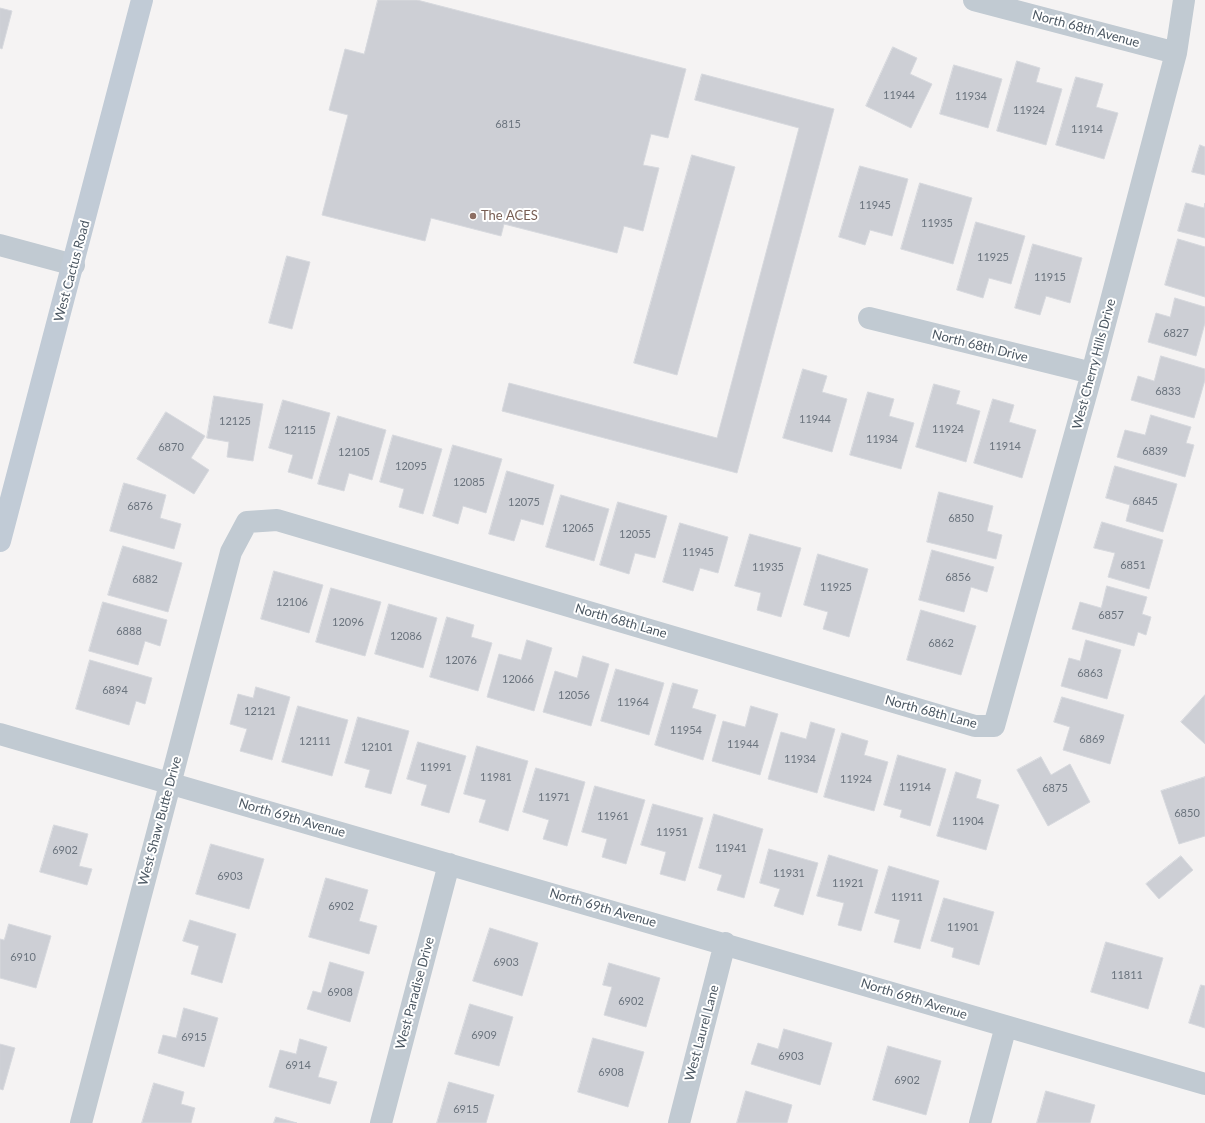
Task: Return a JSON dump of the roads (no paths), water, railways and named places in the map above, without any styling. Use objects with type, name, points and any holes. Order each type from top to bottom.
[{"type":"main road","name":"West Cactus Road","points":[[0,541],[74,265],[142,0]]},
{"type":"street","name":"North 68th Avenue","points":[[974,0],[1176,53]]},
{"type":"street","name":"West Cherry Hills Drive","points":[[994,726],[1092,373],[1176,53],[1184,0]]},
{"type":"street","points":[[0,245],[74,265]]},
{"type":"street","name":"North 68th Drive","points":[[869,318],[1092,373]]},
{"type":"street","name":"North 68th Lane","points":[[247,522],[277,520],[975,726],[994,726]]},
{"type":"street","name":"West Shaw Butte Drive","points":[[81,1123],[231,552],[247,522]]},
{"type":"street","name":"North 69th Avenue","points":[[0,734],[725,943],[1205,1084]]},
{"type":"street","name":"West Paradise Drive","points":[[381,1123],[449,864]]},
{"type":"street","name":"West Laurel Lane","points":[[679,1123],[725,943]]},
{"type":"street","points":[[980,1123],[1006,1026]]},
{"type":"place","name":"The ACES","points":[[473,216]]}]
